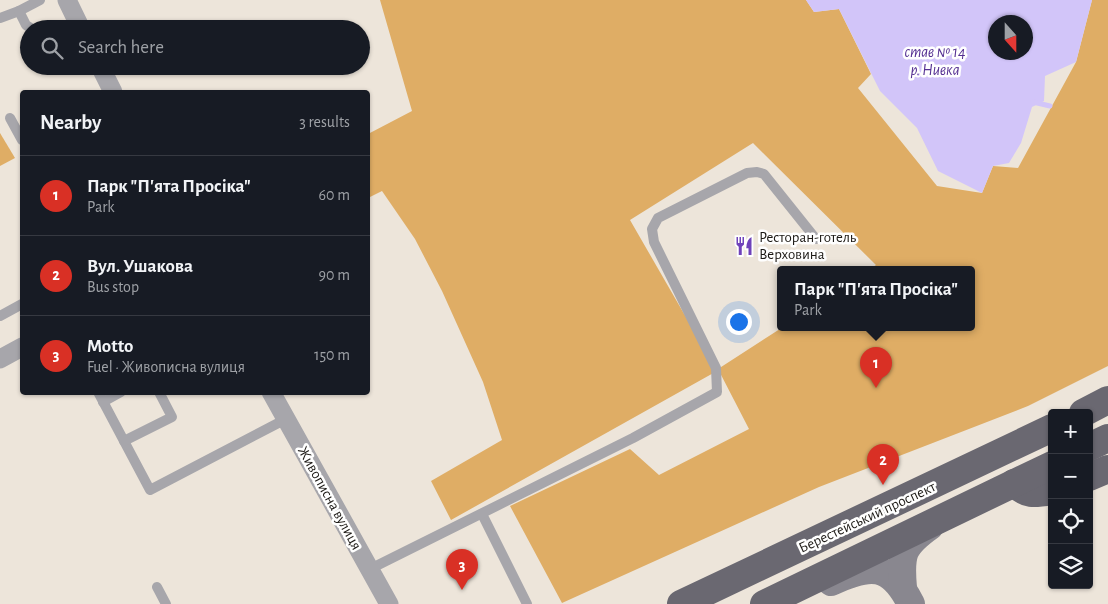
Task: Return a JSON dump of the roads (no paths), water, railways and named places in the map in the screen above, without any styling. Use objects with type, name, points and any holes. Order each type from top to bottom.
[{"type":"highway","points":[[1091,409],[1108,400]]},
{"type":"highway","name":"Берестейський проспект","points":[[681,604],[1048,430]]},
{"type":"highway","points":[[1093,445],[1108,438]]},
{"type":"highway","points":[[764,604],[1048,467]]},
{"type":"highway","points":[[1093,475],[1108,468]]},
{"type":"highway","points":[[1014,484],[1022,491],[1035,494],[1048,492]]},
{"type":"main road","points":[[907,596],[901,565],[904,550],[917,536],[941,519]]},
{"type":"main road","points":[[784,604],[852,572],[870,569],[892,576],[907,596]]},
{"type":"street","points":[[67,0],[77,20]]},
{"type":"street","points":[[104,75],[112,90]]},
{"type":"street","points":[[0,359],[20,348]]},
{"type":"street","name":"Живописна вулиця","points":[[273,395],[389,604]]},
{"type":"lane","points":[[0,18],[40,0]]},
{"type":"lane","points":[[19,11],[24,20]]},
{"type":"lane","points":[[10,118],[20,136]]},
{"type":"lane","points":[[370,569],[633,438],[717,392],[716,368],[654,242],[652,229],[658,218],[747,173],[757,172],[764,174],[816,239]]},
{"type":"lane","points":[[0,316],[20,305]]},
{"type":"lane","points":[[124,441],[172,417],[161,395]]},
{"type":"lane","points":[[101,397],[150,490],[286,419]]},
{"type":"lane","points":[[482,514],[527,604]]},
{"type":"lane","points":[[157,587],[166,604]]},
{"type":"water","name":"став № 14 р. Нивка","points":[[806,0],[1092,0],[1076,62],[1045,76],[1044,101],[1032,107],[1021,143],[1009,163],[993,166],[982,193],[938,171],[917,128],[880,91],[839,9],[814,12]]},
{"type":"waterway","points":[[1033,102],[1050,106]]},
{"type":"place","name":"Ресторан-готель Верховина","points":[[744,246]]},
{"type":"place","name":"Парк \"П'ята Просіка\"","points":[[876,388]]},
{"type":"place","name":"Вул. Ушакова","points":[[883,485]]},
{"type":"place","name":"Motto","points":[[462,590]]}]
